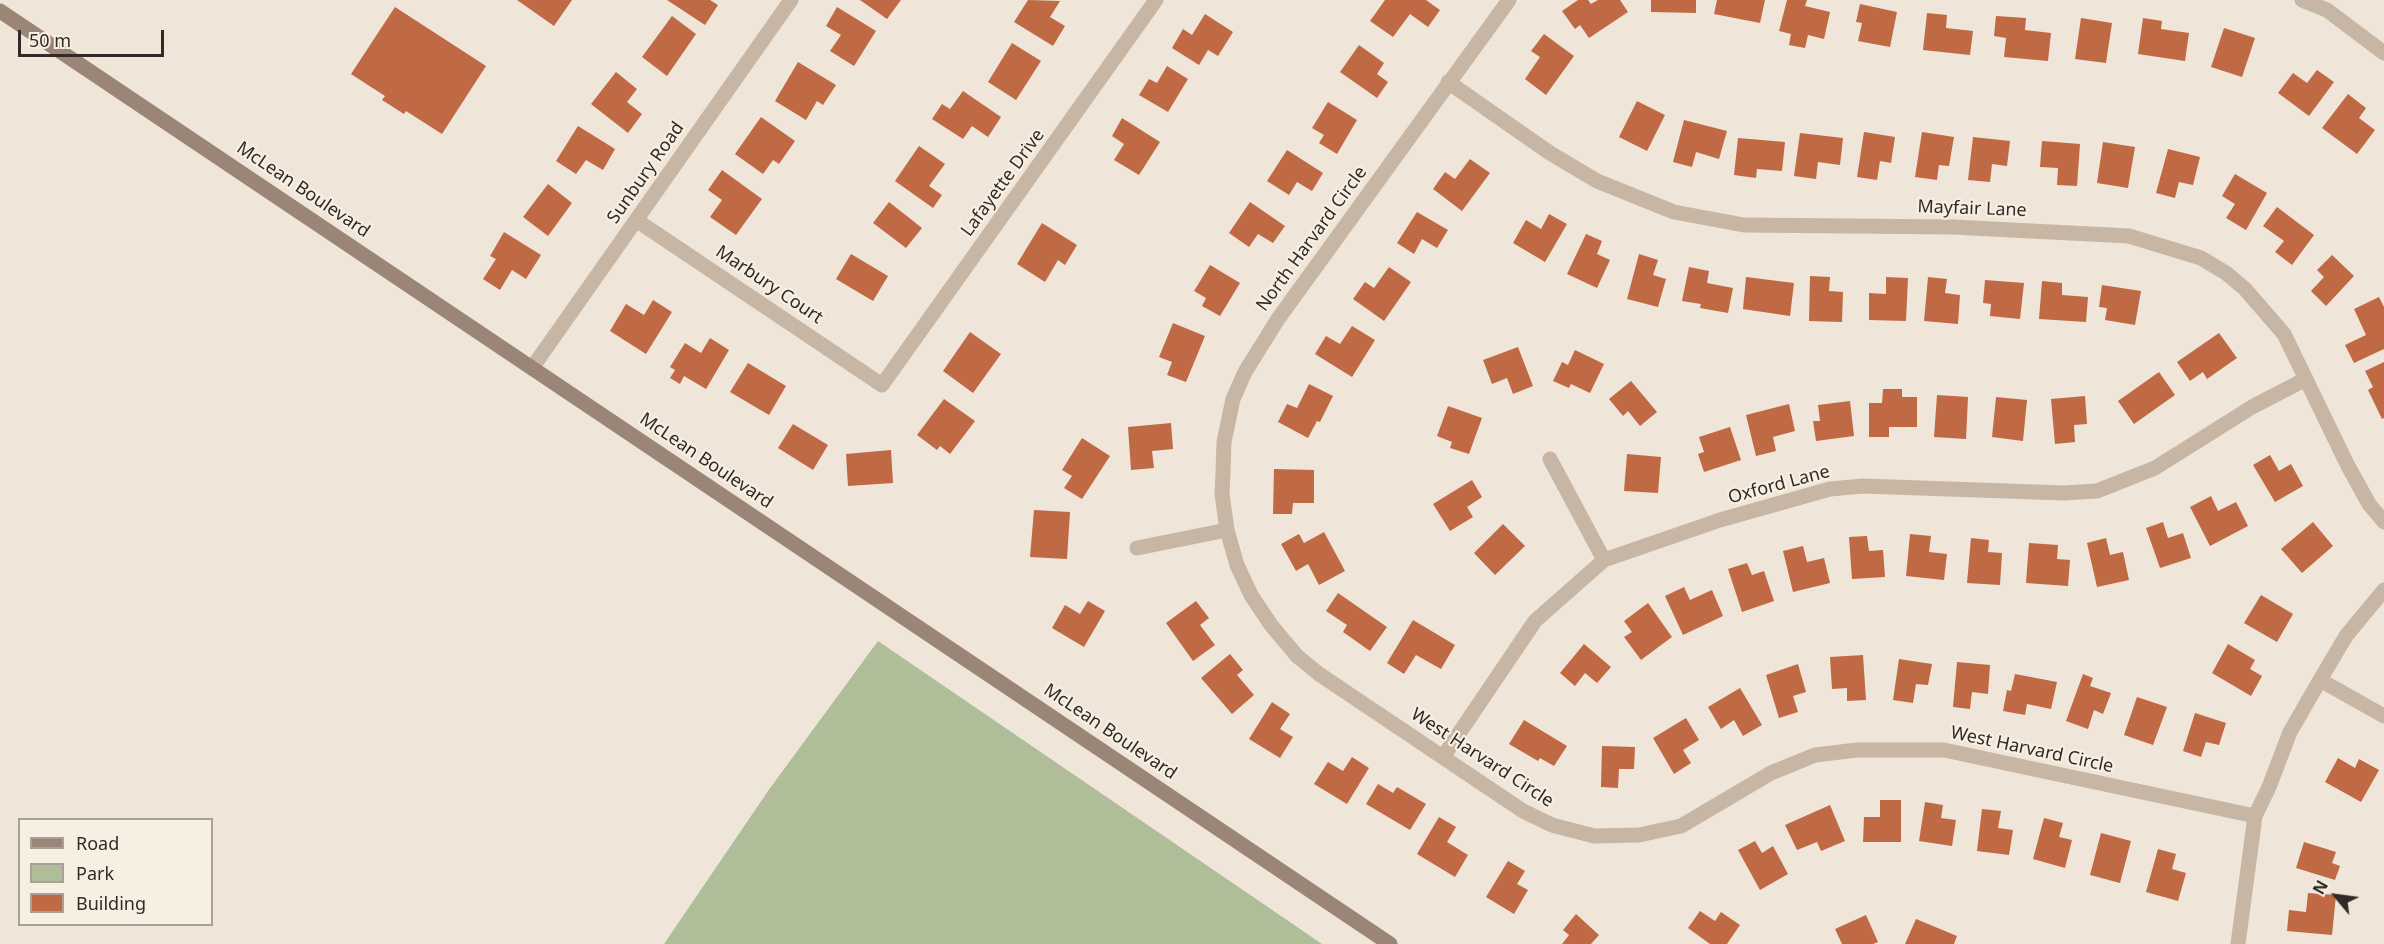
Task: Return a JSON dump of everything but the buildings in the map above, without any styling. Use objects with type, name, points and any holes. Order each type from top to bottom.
[{"type":"main road","name":"McLean Boulevard","points":[[0,11],[1390,944]]},
{"type":"street","name":"Sunbury Road","points":[[532,368],[791,0]]},
{"type":"street","name":"Lafayette Drive","points":[[879,383],[882,384],[1156,0]]},
{"type":"street","name":"North Harvard Circle","points":[[1227,530],[1222,494],[1224,442],[1233,399],[1245,372],[1278,319],[1509,0]]},
{"type":"street","points":[[2302,0],[2327,10],[2384,53]]},
{"type":"street","name":"Mayfair Lane","points":[[1448,82],[1550,153],[1597,181],[1674,212],[1744,225],[1953,227],[2129,236],[2201,258],[2226,273],[2265,310],[2284,334],[2348,466],[2369,504],[2384,522]]},
{"type":"street","name":"Marbury Court","points":[[636,220],[879,383]]},
{"type":"street","name":"Oxford Lane","points":[[1443,758],[1535,621],[1605,560],[1720,520],[1830,489],[1884,486],[2064,493],[2097,491],[2155,468],[2252,407],[2306,380]]},
{"type":"street","points":[[1550,459],[1605,560]]},
{"type":"street","points":[[1137,548],[1227,530]]},
{"type":"street","name":"West Harvard Circle","points":[[1227,530],[1237,565],[1251,595],[1271,625],[1297,656],[1319,674],[1443,758],[1523,811],[1552,825],[1594,836],[1639,835],[1681,826],[1771,773],[1815,755],[1857,750],[1944,750],[2255,816]]},
{"type":"street","points":[[2238,944],[2255,816],[2290,732],[2346,636],[2384,590]]},
{"type":"street","points":[[2320,680],[2384,716]]},
{"type":"green space","points":[[878,641],[1322,944],[664,944],[768,791]]}]
